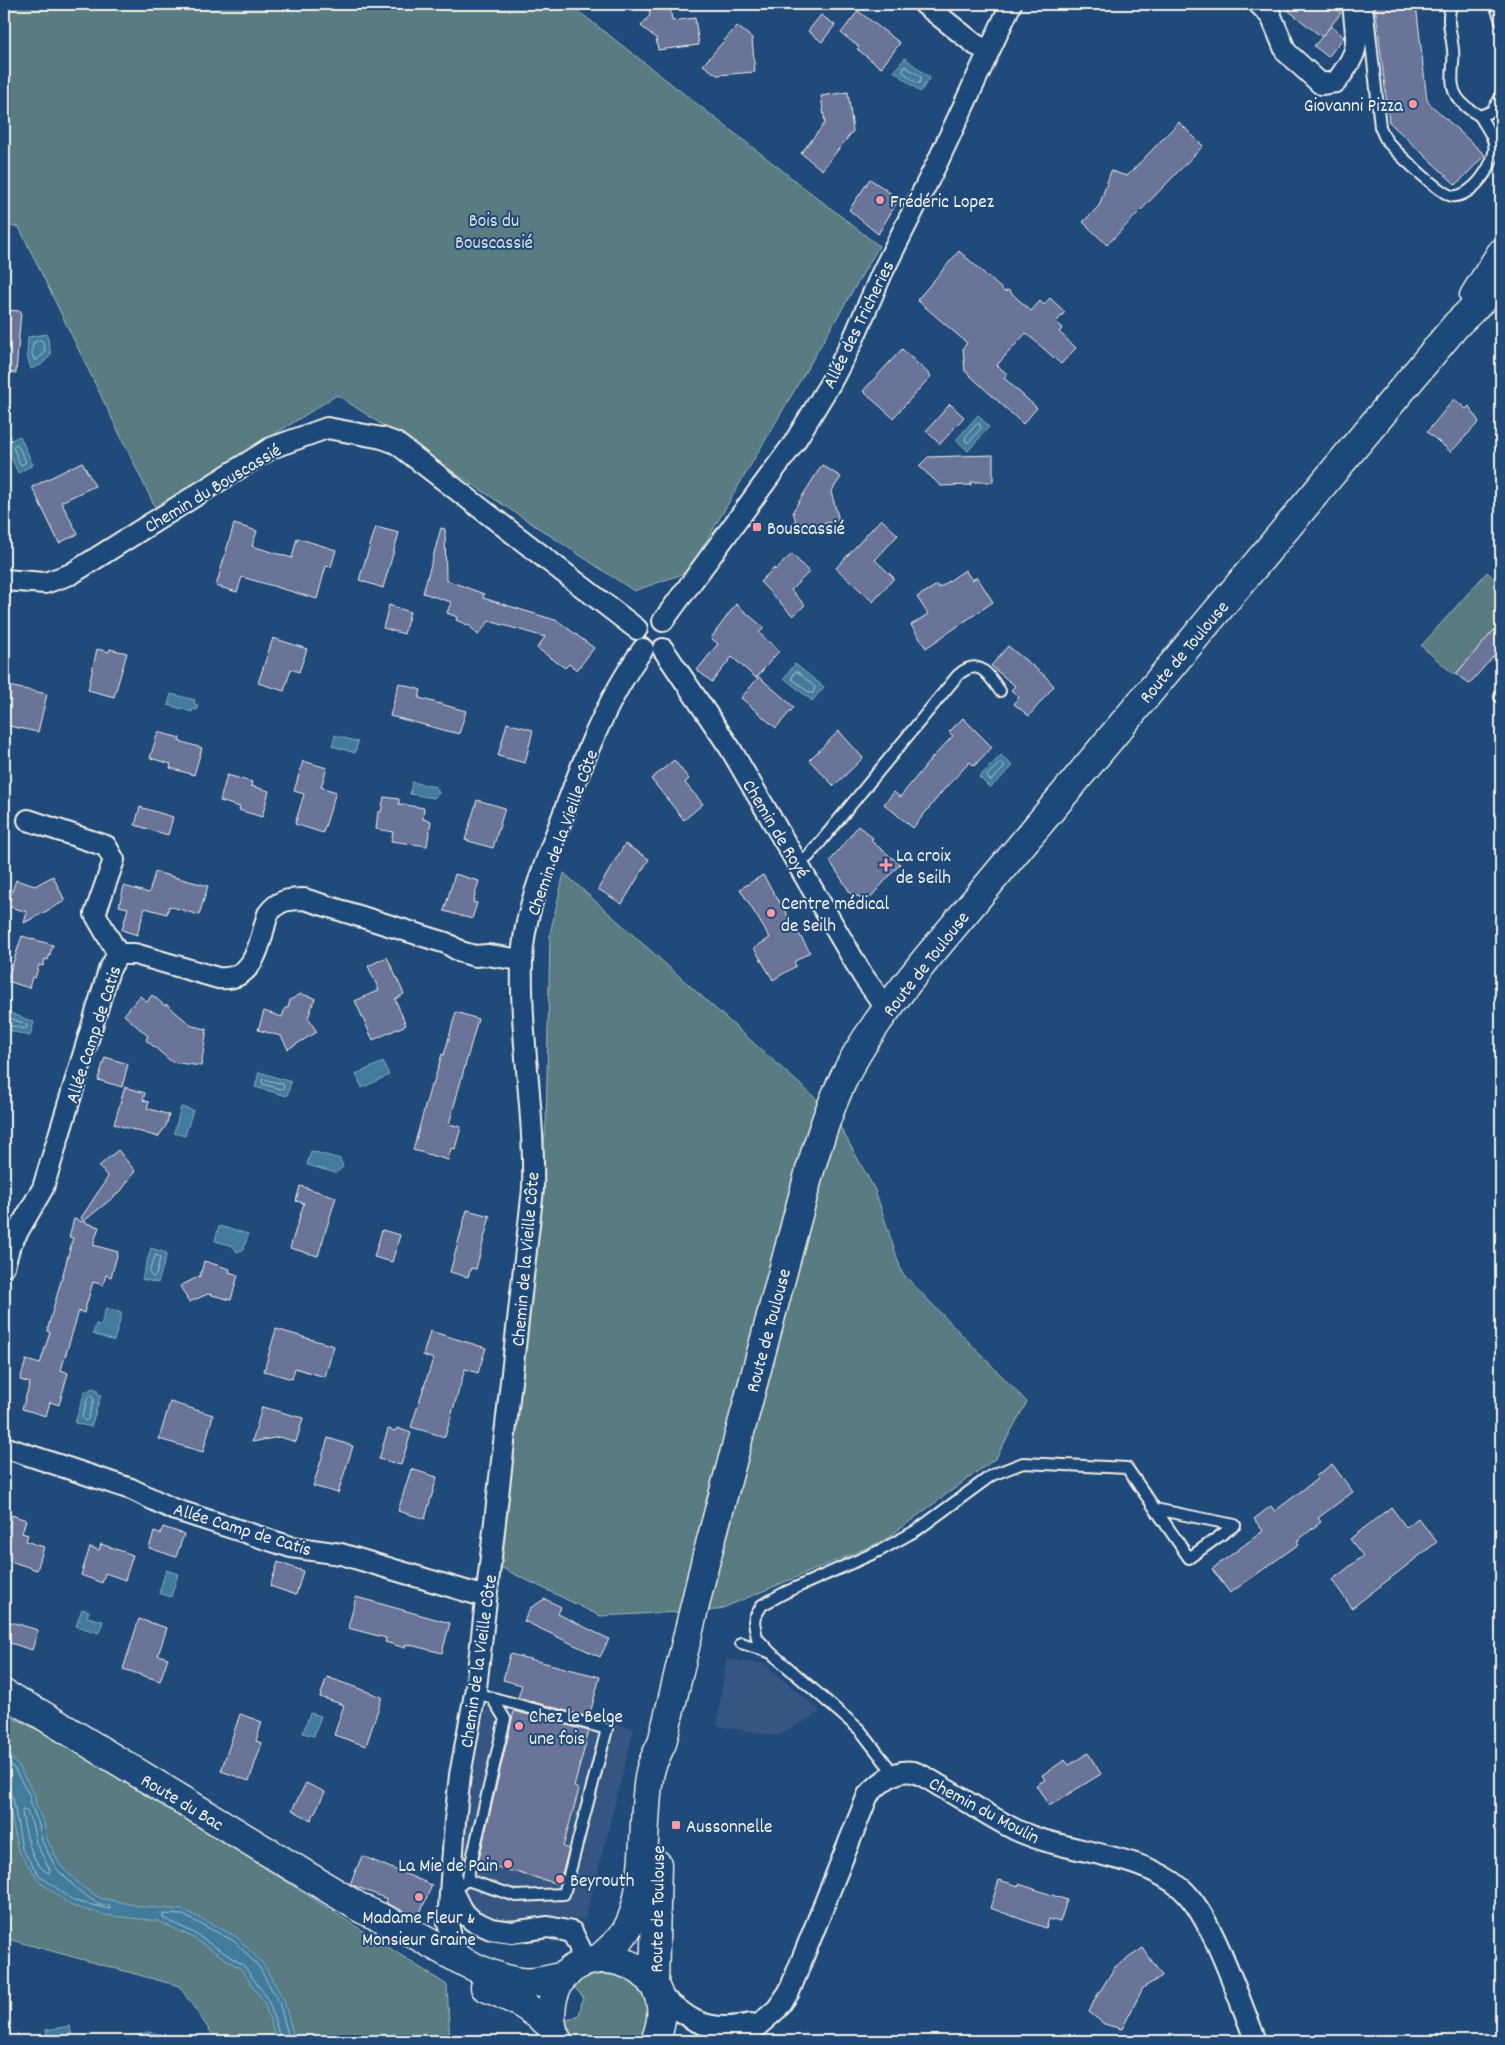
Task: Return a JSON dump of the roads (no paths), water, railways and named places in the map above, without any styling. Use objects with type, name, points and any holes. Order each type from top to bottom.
[{"type":"main road","name":"Route de Toulouse","points":[[1457,324],[1501,253]]},
{"type":"main road","name":"Route de Toulouse","points":[[582,1966],[615,1944],[626,1931],[634,1913],[639,1883],[650,1771],[662,1743],[705,1563],[810,1170],[826,1120],[841,1082],[887,1009],[927,958],[1457,324],[1501,282]]},
{"type":"main road","name":"Route du Bac","points":[[4,1694],[39,1713],[362,1909],[483,1970],[514,1981],[546,1981],[582,1966]]},
{"type":"main road","name":"Route de Toulouse","points":[[655,2041],[661,2028],[662,2012],[657,1990],[655,1918],[662,1743]]},
{"type":"main road","name":"Route du Bac","points":[[362,1909],[405,1945],[442,1967],[476,1984],[518,2000],[536,2012],[555,2034]]},
{"type":"main road","points":[[555,2034],[551,2013],[553,1999],[558,1986],[582,1966],[615,1959],[631,1964],[644,1973],[657,1990]]},
{"type":"street","points":[[924,4],[976,45],[988,50]]},
{"type":"street","name":"Allée des Tricheries","points":[[663,621],[794,443],[831,382],[852,342],[882,273],[937,164],[988,50],[1011,4]]},
{"type":"street","points":[[1259,4],[1274,22],[1286,52],[1321,84],[1336,82],[1351,62],[1358,45],[1353,4]]},
{"type":"street","name":"Chemin du Bouscassié","points":[[4,580],[45,583],[71,574],[271,448],[327,428],[382,438],[396,443],[637,629]]},
{"type":"street","points":[[656,618],[663,621],[670,632],[670,638],[663,649],[653,653],[643,649],[638,643],[636,636],[637,629],[642,622],[656,618]]},
{"type":"street","name":"Chemin de la Vieille Côte","points":[[460,1959],[451,1937],[448,1922],[449,1903],[459,1885],[455,1821],[460,1775],[484,1695],[486,1597],[533,1189],[534,1157],[527,1091],[522,960],[532,901],[565,811],[606,710],[643,649]]},
{"type":"street","name":"Chemin de Royé","points":[[663,649],[730,748],[863,976],[887,1009]]},
{"type":"street","points":[[28,820],[106,846],[114,860],[95,914],[118,954]]},
{"type":"street","name":"Allée Camp de Catis","points":[[4,1266],[10,1245],[43,1188],[109,970],[118,954],[135,954],[218,978],[230,979],[240,976],[249,968],[268,914],[272,908],[286,899],[304,899],[446,943],[461,952],[475,956],[488,955],[522,960]]},
{"type":"street","name":"Allée Camp de Catis","points":[[4,1447],[131,1489],[174,1509],[291,1547],[341,1554],[486,1597]]},
{"type":"street","name":"Chemin du Moulin","points":[[894,1774],[914,1772],[1016,1830],[1054,1844],[1138,1865],[1162,1875],[1183,1890],[1200,1911],[1214,1939],[1256,2041]]},
{"type":"street","points":[[727,2041],[745,2037],[777,2009],[789,1992],[868,1795],[881,1782],[894,1774]]},
{"type":"street","points":[[459,1885],[462,1911],[473,1921],[491,1929],[512,1932],[548,1926],[572,1932],[580,1948],[582,1966]]},
{"type":"street","points":[[657,1990],[695,2021],[712,2026],[730,2028],[763,2022]]},
{"type":"lane","points":[[1367,4],[1380,127],[1386,140],[1439,190],[1451,196],[1462,195],[1474,187],[1491,166],[1494,144],[1480,116],[1468,110],[1456,96],[1453,88],[1453,51],[1448,22],[1452,4]]},
{"type":"lane","points":[[1495,4],[1501,21]]},
{"type":"lane","points":[[1480,116],[1492,111],[1501,97]]},
{"type":"lane","points":[[798,863],[808,857],[965,668],[972,666],[980,668],[1000,691]]},
{"type":"lane","points":[[894,1774],[860,1730],[770,1652],[757,1638],[754,1622],[762,1605],[786,1592],[881,1550],[917,1530],[992,1475],[1023,1463],[1127,1468],[1155,1509],[1189,1558],[1234,1524],[1155,1509]]},
{"type":"lane","points":[[741,1643],[770,1652]]},
{"type":"lane","points":[[484,1695],[608,1729],[564,1894],[516,1896],[459,1885],[505,1719],[484,1695]]},
{"type":"water","points":[[905,58],[930,78],[920,92],[894,71]]},
{"type":"water","points":[[47,334],[51,355],[41,365],[31,369],[27,355],[28,337]]},
{"type":"water","points":[[978,415],[989,427],[968,451],[956,440]]},
{"type":"water","points":[[20,436],[33,465],[18,473],[5,443]]},
{"type":"water","points":[[795,664],[824,687],[812,701],[784,678]]},
{"type":"water","points":[[171,694],[195,700],[194,704],[198,705],[197,710],[193,709],[192,712],[168,705]]},
{"type":"water","points":[[335,735],[358,742],[355,753],[332,746]]},
{"type":"water","points":[[1001,755],[1013,766],[990,788],[979,777]]},
{"type":"water","points":[[412,782],[436,787],[439,793],[434,798],[410,794]]},
{"type":"water","points":[[4,1011],[34,1022],[30,1036],[4,1029]]},
{"type":"water","points":[[383,1062],[389,1075],[362,1088],[356,1074]]},
{"type":"water","points":[[259,1072],[291,1082],[287,1096],[255,1087]]},
{"type":"water","points":[[181,1107],[193,1110],[185,1136],[174,1133]]},
{"type":"water","points":[[311,1151],[340,1159],[343,1167],[336,1173],[307,1165]]},
{"type":"water","points":[[219,1226],[248,1234],[244,1249],[237,1252],[233,1246],[215,1241]]},
{"type":"water","points":[[151,1248],[167,1253],[158,1283],[142,1279]]},
{"type":"water","points":[[106,1308],[122,1313],[114,1341],[93,1334],[96,1324],[101,1325]]},
{"type":"water","points":[[94,1388],[101,1395],[91,1427],[75,1423],[85,1391]]},
{"type":"water","points":[[166,1570],[178,1574],[171,1597],[159,1593]]},
{"type":"water","points":[[82,1609],[89,1611],[87,1617],[103,1621],[99,1633],[76,1626]]},
{"type":"water","points":[[310,1713],[321,1716],[314,1736],[303,1733]]},
{"type":"water","points":[[4,1748],[19,1767],[35,1795],[35,1802],[44,1824],[47,1839],[60,1865],[81,1886],[100,1898],[144,1907],[184,1910],[237,1937],[263,1964],[284,2000],[295,2041],[277,2041],[264,2002],[241,1969],[192,1937],[158,1921],[104,1915],[72,1906],[40,1882],[18,1850],[8,1800],[4,1794]]},
{"type":"water","points":[[70,2026],[72,2038],[48,2041],[46,2030]]},
{"type":"water","points":[[147,2032],[165,2035],[167,2041],[135,2041],[137,2036]]},
{"type":"place","name":"Giovanni Pizza","points":[[1413,104]]},
{"type":"place","name":"Frédéric Lopez","points":[[880,200]]},
{"type":"place","name":"Bouscassié","points":[[757,527]]},
{"type":"place","name":"La croix de Seilh","points":[[886,865]]},
{"type":"place","name":"Centre médical de Seilh","points":[[771,913]]},
{"type":"place","name":"Chez le Belge une fois","points":[[519,1726]]},
{"type":"place","name":"Aussonnelle","points":[[676,1825]]},
{"type":"place","name":"La Mie de Pain","points":[[508,1864]]},
{"type":"place","name":"Beyrouth","points":[[560,1879]]},
{"type":"place","name":"Madame Fleur & Monsieur Graine","points":[[419,1897]]},
{"type":"park label","name":"Bois du Bouscassié","points":[[494,230]]}]
